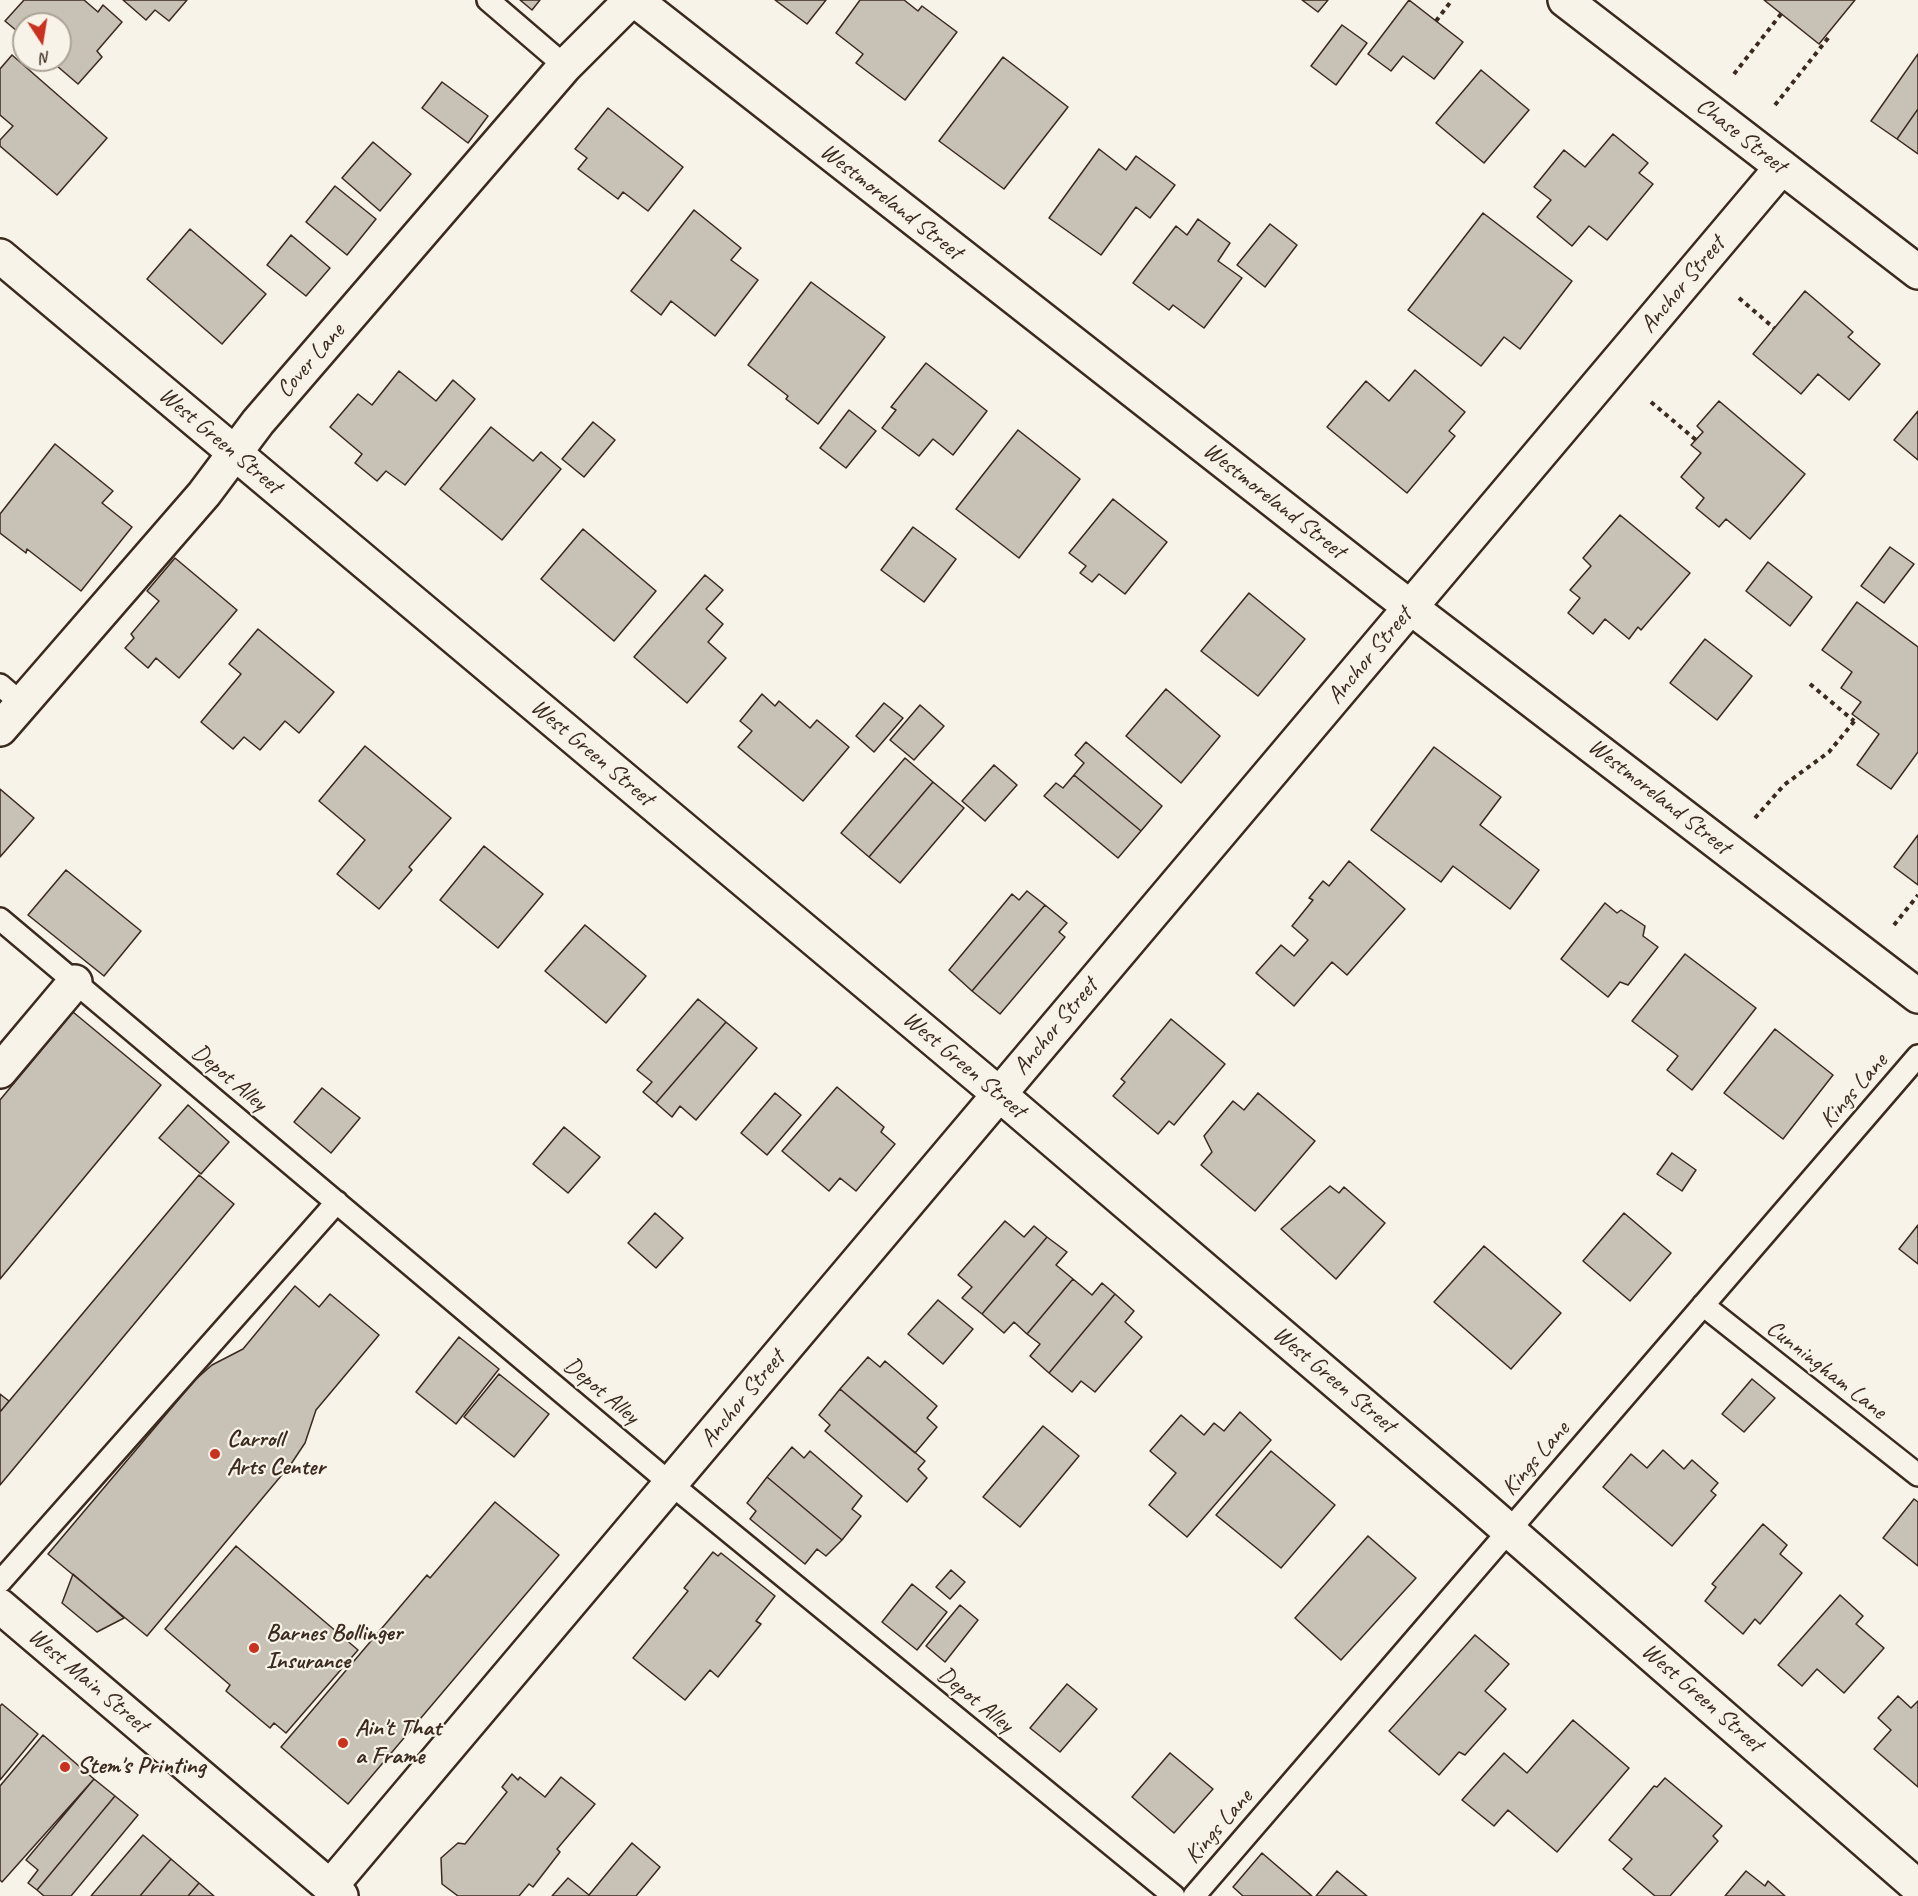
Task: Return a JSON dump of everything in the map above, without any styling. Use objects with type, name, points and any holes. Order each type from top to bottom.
[{"type":"street","name":"Cover Lane","points":[[0,729],[11,694],[204,494],[258,422],[565,66],[633,0]]},
{"type":"street","name":"Westmoreland Street","points":[[633,0],[1411,607],[1918,996]]},
{"type":"street","name":"Chase Street","points":[[1565,0],[1918,272]]},
{"type":"street","name":"Anchor Street","points":[[336,1892],[671,1484],[1782,168]]},
{"type":"street","name":"West Green Street","points":[[0,256],[999,1094],[1508,1530],[1918,1887]]},
{"type":"street","points":[[0,1071],[75,982]]},
{"type":"street","name":"West Main Street","points":[[0,1606],[336,1892]]},
{"type":"lane","points":[[488,0],[565,66]]},
{"type":"lane","name":"Depot Alley","points":[[0,919],[671,1484],[1174,1896]]},
{"type":"lane","name":"Kings Lane","points":[[1194,1896],[1918,1056]]},
{"type":"lane","points":[[0,1582],[337,1202]]},
{"type":"lane","name":"Cunningham Lane","points":[[1703,1305],[1918,1475]]},
{"type":"path","points":[[1436,21],[1452,0]]},
{"type":"path","points":[[1734,74],[1781,14]]},
{"type":"path","points":[[1775,105],[1829,37],[1826,36]]},
{"type":"path","points":[[1739,298],[1774,328]]},
{"type":"path","points":[[1651,402],[1696,440]]},
{"type":"path","points":[[1754,819],[1784,785],[1829,752],[1855,720],[1810,684]]},
{"type":"path","points":[[1893,926],[1918,895]]},
{"type":"building","points":[[24,0],[84,0],[98,12],[103,5],[122,22],[97,51],[102,57],[78,84],[64,72],[72,72],[72,12],[13,12]]},
{"type":"building","points":[[123,0],[187,0],[169,21],[155,10],[146,20]]},
{"type":"building","points":[[520,0],[540,0],[532,10]]},
{"type":"building","points":[[775,0],[826,0],[807,24]]},
{"type":"building","points":[[860,0],[904,0],[918,11],[922,6],[957,32],[905,100],[856,63],[863,54],[836,33]]},
{"type":"building","points":[[1302,0],[1328,0],[1318,12]]},
{"type":"building","points":[[1409,0],[1463,42],[1434,79],[1403,56],[1391,71],[1368,54]]},
{"type":"building","points":[[1764,0],[1855,0],[1819,44]]},
{"type":"building","points":[[12,13],[12,27],[5,21]]},
{"type":"building","points":[[1342,25],[1367,43],[1336,85],[1311,66]]},
{"type":"building","points":[[1918,54],[1918,109],[1897,139],[1871,121]]},
{"type":"building","points":[[12,55],[12,72],[31,72],[107,138],[57,195],[0,146],[0,140],[13,126],[0,115],[0,69]]},
{"type":"building","points":[[1003,57],[1068,107],[1004,189],[939,141]]},
{"type":"building","points":[[1481,70],[1529,110],[1484,163],[1436,123]]},
{"type":"building","points":[[442,82],[488,116],[468,143],[422,108]]},
{"type":"building","points":[[608,108],[683,167],[648,211],[623,192],[618,199],[578,169],[587,158],[575,149]]},
{"type":"building","points":[[1918,109],[1918,154],[1897,139]]},
{"type":"building","points":[[1613,134],[1648,163],[1639,173],[1653,184],[1607,240],[1589,226],[1572,246],[1537,217],[1551,200],[1534,187],[1564,150],[1585,167]]},
{"type":"building","points":[[373,142],[411,174],[380,211],[342,178]]},
{"type":"building","points":[[1099,149],[1126,170],[1136,156],[1175,185],[1150,218],[1136,207],[1101,255],[1049,218]]},
{"type":"building","points":[[335,186],[376,219],[347,255],[306,222]]},
{"type":"building","points":[[694,210],[741,248],[731,260],[758,280],[715,336],[671,301],[661,315],[631,291]]},
{"type":"building","points":[[1483,213],[1572,281],[1520,349],[1504,337],[1481,366],[1408,310]]},
{"type":"building","points":[[1198,219],[1230,243],[1218,261],[1242,278],[1204,328],[1173,305],[1169,310],[1133,283],[1176,226],[1187,235]]},
{"type":"building","points":[[1270,224],[1297,245],[1265,287],[1237,265]]},
{"type":"building","points":[[190,229],[266,294],[222,344],[147,279]]},
{"type":"building","points":[[291,235],[330,268],[306,296],[267,265]]},
{"type":"building","points":[[811,282],[885,337],[818,424],[786,399],[788,396],[748,365]]},
{"type":"building","points":[[1805,291],[1853,332],[1848,337],[1880,364],[1849,400],[1818,374],[1801,394],[1753,354]]},
{"type":"building","points":[[926,363],[987,411],[953,455],[933,439],[919,456],[882,428],[896,410],[891,407]]},
{"type":"building","points":[[1415,370],[1465,412],[1449,431],[1455,436],[1407,493],[1327,427],[1366,381],[1389,401]]},
{"type":"building","points":[[399,371],[436,401],[453,380],[475,399],[405,485],[386,471],[377,481],[355,463],[362,454],[330,427],[358,394],[372,405]]},
{"type":"building","points":[[1719,401],[1805,474],[1750,539],[1726,519],[1719,527],[1696,508],[1704,498],[1681,477],[1701,453],[1691,445],[1703,432],[1697,426]]},
{"type":"building","points":[[849,410],[876,431],[846,468],[820,448]]},
{"type":"building","points":[[1918,411],[1918,460],[1894,440]]},
{"type":"building","points":[[593,422],[615,440],[584,477],[562,459]]},
{"type":"building","points":[[491,427],[533,461],[541,452],[561,469],[502,540],[440,489]]},
{"type":"building","points":[[1018,430],[1080,479],[1019,558],[956,509]]},
{"type":"building","points":[[55,444],[113,491],[102,503],[132,527],[81,591],[27,549],[26,553],[0,533],[0,514]]},
{"type":"building","points":[[1113,499],[1167,542],[1125,594],[1099,574],[1092,582],[1080,573],[1086,566],[1069,553]]},
{"type":"building","points":[[1620,515],[1690,573],[1641,630],[1638,627],[1629,639],[1605,619],[1593,634],[1568,613],[1580,598],[1570,590],[1591,566],[1583,558]]},
{"type":"building","points":[[913,527],[956,559],[924,602],[881,570]]},
{"type":"building","points":[[583,529],[656,591],[614,641],[541,579]]},
{"type":"building","points":[[1890,547],[1914,564],[1884,603],[1861,586]]},
{"type":"building","points":[[175,558],[237,610],[179,678],[156,658],[148,668],[125,648],[134,638],[131,634],[159,601],[147,591]]},
{"type":"building","points":[[1768,562],[1812,597],[1790,626],[1746,591]]},
{"type":"building","points":[[705,575],[723,590],[706,609],[723,624],[708,642],[726,658],[687,703],[634,657]]},
{"type":"building","points":[[1249,593],[1305,639],[1258,696],[1201,651]]},
{"type":"building","points":[[1857,602],[1918,647],[1918,752],[1891,789],[1857,765],[1879,734],[1852,714],[1861,702],[1841,688],[1852,672],[1822,650]]},
{"type":"building","points":[[258,629],[334,692],[299,733],[285,721],[260,750],[244,737],[233,749],[201,722],[241,674],[229,664]]},
{"type":"building","points":[[1705,639],[1752,676],[1717,720],[1670,683]]},
{"type":"building","points":[[1166,689],[1220,736],[1181,783],[1126,736]]},
{"type":"building","points":[[762,694],[775,706],[779,701],[810,728],[817,720],[849,747],[803,801],[738,747],[752,731],[740,721]]},
{"type":"building","points":[[884,703],[903,718],[874,752],[856,736]]},
{"type":"building","points":[[920,705],[944,726],[914,760],[890,740]]},
{"type":"building","points":[[1086,742],[1162,806],[1141,831],[1074,775],[1084,763],[1075,755]]},
{"type":"building","points":[[365,746],[451,818],[409,867],[412,870],[379,909],[337,874],[365,840],[319,801]]},
{"type":"building","points":[[1434,747],[1501,797],[1480,825],[1539,870],[1510,909],[1453,866],[1441,882],[1371,830]]},
{"type":"building","points":[[905,758],[933,782],[869,857],[841,833]]},
{"type":"building","points":[[994,765],[1017,785],[985,821],[962,801]]},
{"type":"building","points":[[1074,775],[1141,831],[1118,858],[1044,796],[1056,783],[1063,788]]},
{"type":"building","points":[[933,782],[964,808],[900,883],[869,857]]},
{"type":"building","points":[[0,789],[34,818],[0,857]]},
{"type":"building","points":[[1918,835],[1918,885],[1894,867]]},
{"type":"building","points":[[484,846],[543,894],[498,948],[440,900]]},
{"type":"building","points":[[1349,861],[1405,909],[1347,975],[1332,962],[1294,1006],[1256,973],[1281,945],[1294,956],[1308,940],[1292,926],[1313,900],[1309,898],[1323,881],[1329,886]]},
{"type":"building","points":[[66,870],[141,931],[104,976],[28,915]]},
{"type":"building","points":[[1027,891],[1045,905],[972,991],[949,970],[1012,894],[1019,900]]},
{"type":"building","points":[[1605,903],[1617,913],[1621,910],[1645,926],[1643,936],[1658,947],[1628,985],[1620,982],[1608,997],[1561,959]]},
{"type":"building","points":[[1045,905],[1067,923],[1059,932],[1065,937],[1000,1014],[972,991]]},
{"type":"building","points":[[585,925],[646,976],[606,1023],[545,971]]},
{"type":"building","points":[[1685,954],[1756,1008],[1692,1090],[1667,1070],[1678,1056],[1632,1021]]},
{"type":"building","points":[[698,999],[726,1022],[656,1103],[643,1092],[652,1082],[637,1070]]},
{"type":"building","points":[[73,1012],[161,1085],[0,1279],[0,1100]]},
{"type":"building","points":[[1171,1019],[1225,1064],[1174,1125],[1169,1121],[1158,1134],[1113,1096],[1125,1082],[1121,1079]]},
{"type":"building","points":[[726,1022],[757,1048],[696,1120],[680,1106],[672,1117],[656,1103]]},
{"type":"building","points":[[1775,1029],[1833,1075],[1783,1139],[1724,1093]]},
{"type":"building","points":[[837,1087],[884,1127],[881,1132],[895,1144],[856,1191],[840,1178],[829,1191],[782,1151]]},
{"type":"building","points":[[322,1088],[360,1118],[331,1153],[294,1122]]},
{"type":"building","points":[[775,1093],[801,1115],[767,1155],[741,1133]]},
{"type":"building","points":[[1258,1093],[1315,1141],[1255,1211],[1201,1165],[1212,1152],[1204,1136],[1233,1101],[1244,1110]]},
{"type":"building","points":[[188,1105],[229,1142],[201,1174],[159,1138]]},
{"type":"building","points":[[564,1127],[600,1157],[568,1193],[533,1164]]},
{"type":"building","points":[[1672,1153],[1696,1170],[1682,1191],[1657,1174]]},
{"type":"building","points":[[199,1175],[234,1204],[0,1485],[0,1412]]},
{"type":"building","points":[[1330,1186],[1339,1193],[1344,1187],[1385,1223],[1336,1279],[1281,1229]]},
{"type":"building","points":[[655,1213],[683,1238],[656,1268],[628,1243]]},
{"type":"building","points":[[1624,1213],[1671,1253],[1630,1301],[1583,1261]]},
{"type":"building","points":[[1005,1221],[1024,1237],[1034,1226],[1047,1237],[982,1314],[962,1298],[972,1287],[958,1275]]},
{"type":"building","points":[[1918,1225],[1918,1264],[1899,1249]]},
{"type":"building","points":[[1047,1237],[1067,1252],[1056,1265],[1073,1279],[1027,1334],[1014,1322],[1004,1333],[982,1314]]},
{"type":"building","points":[[1484,1246],[1561,1313],[1511,1369],[1434,1302]]},
{"type":"building","points":[[1073,1279],[1092,1295],[1102,1283],[1115,1294],[1049,1373],[1030,1356],[1040,1344],[1027,1334]]},
{"type":"building","name":"Carroll Arts Center","points":[[295,1286],[319,1307],[330,1294],[379,1335],[316,1410],[305,1443],[291,1464],[147,1636],[48,1554],[195,1380],[212,1365],[243,1349]]},
{"type":"building","points":[[1115,1294],[1134,1311],[1125,1322],[1142,1337],[1095,1392],[1081,1381],[1072,1392],[1049,1373]]},
{"type":"building","points":[[938,1300],[973,1329],[943,1364],[908,1334]]},
{"type":"building","points":[[459,1337],[499,1369],[456,1424],[416,1392]]},
{"type":"building","points":[[868,1357],[880,1367],[885,1361],[937,1406],[927,1418],[937,1427],[915,1453],[840,1389]]},
{"type":"building","points":[[499,1374],[549,1414],[514,1457],[464,1417]]},
{"type":"building","points":[[1752,1379],[1775,1398],[1744,1432],[1722,1414]]},
{"type":"building","points":[[840,1389],[925,1461],[918,1469],[927,1478],[907,1502],[825,1431],[830,1425],[819,1415]]},
{"type":"building","points":[[0,1394],[9,1401],[0,1412]]},
{"type":"building","points":[[1240,1412],[1271,1440],[1187,1537],[1149,1505],[1176,1473],[1150,1451],[1181,1415],[1204,1435],[1214,1423],[1224,1431]]},
{"type":"building","points":[[1043,1426],[1079,1456],[1020,1527],[983,1497]]},
{"type":"building","points":[[792,1447],[804,1458],[810,1451],[862,1496],[852,1509],[861,1516],[842,1540],[767,1477]]},
{"type":"building","points":[[1663,1450],[1684,1469],[1692,1460],[1718,1483],[1711,1491],[1716,1495],[1672,1546],[1603,1487],[1631,1454],[1647,1468]]},
{"type":"building","points":[[1271,1451],[1335,1505],[1281,1568],[1216,1515]]},
{"type":"building","points":[[767,1477],[842,1540],[826,1556],[817,1549],[805,1564],[750,1519],[756,1511],[747,1503]]},
{"type":"building","points":[[1914,1499],[1918,1502],[1918,1566],[1883,1538]]},
{"type":"building","points":[[495,1502],[559,1555],[348,1804],[281,1747],[427,1575],[430,1578]]},
{"type":"building","points":[[1763,1524],[1787,1545],[1780,1554],[1802,1573],[1760,1624],[1755,1619],[1743,1634],[1705,1601],[1716,1587],[1712,1584]]},
{"type":"building","points":[[1368,1536],[1416,1578],[1341,1660],[1295,1618]]},
{"type":"building","points":[[236,1546],[358,1650],[286,1733],[274,1723],[270,1728],[226,1691],[230,1685],[165,1629]]},
{"type":"building","points":[[713,1552],[718,1556],[721,1553],[775,1596],[756,1621],[761,1624],[718,1677],[710,1670],[685,1700],[633,1658],[688,1591],[684,1588]]},
{"type":"building","points":[[951,1570],[965,1582],[950,1599],[936,1587]]},
{"type":"building","points":[[73,1574],[124,1618],[97,1632],[62,1603]]},
{"type":"building","points":[[912,1584],[947,1612],[917,1650],[882,1622]]},
{"type":"building","points":[[1840,1595],[1863,1616],[1856,1624],[1884,1648],[1844,1693],[1817,1669],[1802,1686],[1778,1665]]},
{"type":"building","points":[[960,1605],[978,1620],[945,1662],[926,1646]]},
{"type":"building","points":[[1475,1635],[1509,1664],[1485,1691],[1506,1709],[1465,1755],[1459,1752],[1439,1775],[1389,1731]]},
{"type":"building","points":[[1067,1684],[1097,1709],[1060,1752],[1030,1728]]},
{"type":"building","points":[[1898,1696],[1911,1708],[1918,1701],[1918,1787],[1874,1749],[1891,1730],[1878,1718]]},
{"type":"building","points":[[2,1704],[38,1734],[0,1780],[0,1706]]},
{"type":"building","points":[[1573,1720],[1629,1768],[1557,1852],[1508,1810],[1494,1826],[1462,1800],[1504,1753],[1527,1773]]},
{"type":"building","points":[[43,1735],[94,1779],[2,1882],[0,1880],[0,1786]]},
{"type":"building","points":[[1170,1753],[1213,1789],[1174,1833],[1132,1797]]},
{"type":"building","points":[[512,1774],[518,1780],[520,1777],[545,1797],[561,1777],[595,1804],[557,1849],[560,1852],[533,1887],[529,1884],[519,1896],[458,1896],[442,1884],[441,1858],[458,1843],[465,1844],[507,1792],[502,1787]]},
{"type":"building","points":[[1665,1778],[1722,1826],[1713,1836],[1718,1841],[1670,1896],[1655,1896],[1623,1869],[1632,1859],[1609,1840],[1654,1786],[1657,1787]]},
{"type":"building","points":[[94,1779],[115,1796],[37,1890],[28,1883],[38,1870],[26,1860]]},
{"type":"building","points":[[115,1796],[138,1815],[71,1896],[44,1896],[37,1890]]},
{"type":"building","points":[[143,1835],[171,1859],[140,1896],[91,1896]]},
{"type":"building","points":[[632,1843],[660,1867],[636,1896],[552,1896],[568,1878],[589,1895]]},
{"type":"building","points":[[1262,1853],[1312,1896],[1243,1896],[1233,1887]]},
{"type":"building","points":[[171,1859],[199,1883],[188,1896],[140,1896]]},
{"type":"building","points":[[1337,1871],[1367,1896],[1316,1896]]},
{"type":"building","points":[[1746,1871],[1765,1886],[1768,1881],[1785,1896],[1725,1896]]},
{"type":"building","points":[[199,1883],[214,1896],[188,1896]]},
{"type":"place","name":"Carroll Arts Center","points":[[215,1454]]},
{"type":"place","name":"Barnes Bollinger Insurance","points":[[254,1648]]},
{"type":"place","name":"Ain't That a Frame","points":[[343,1743]]},
{"type":"place","name":"Stem's Printing","points":[[65,1767]]}]
